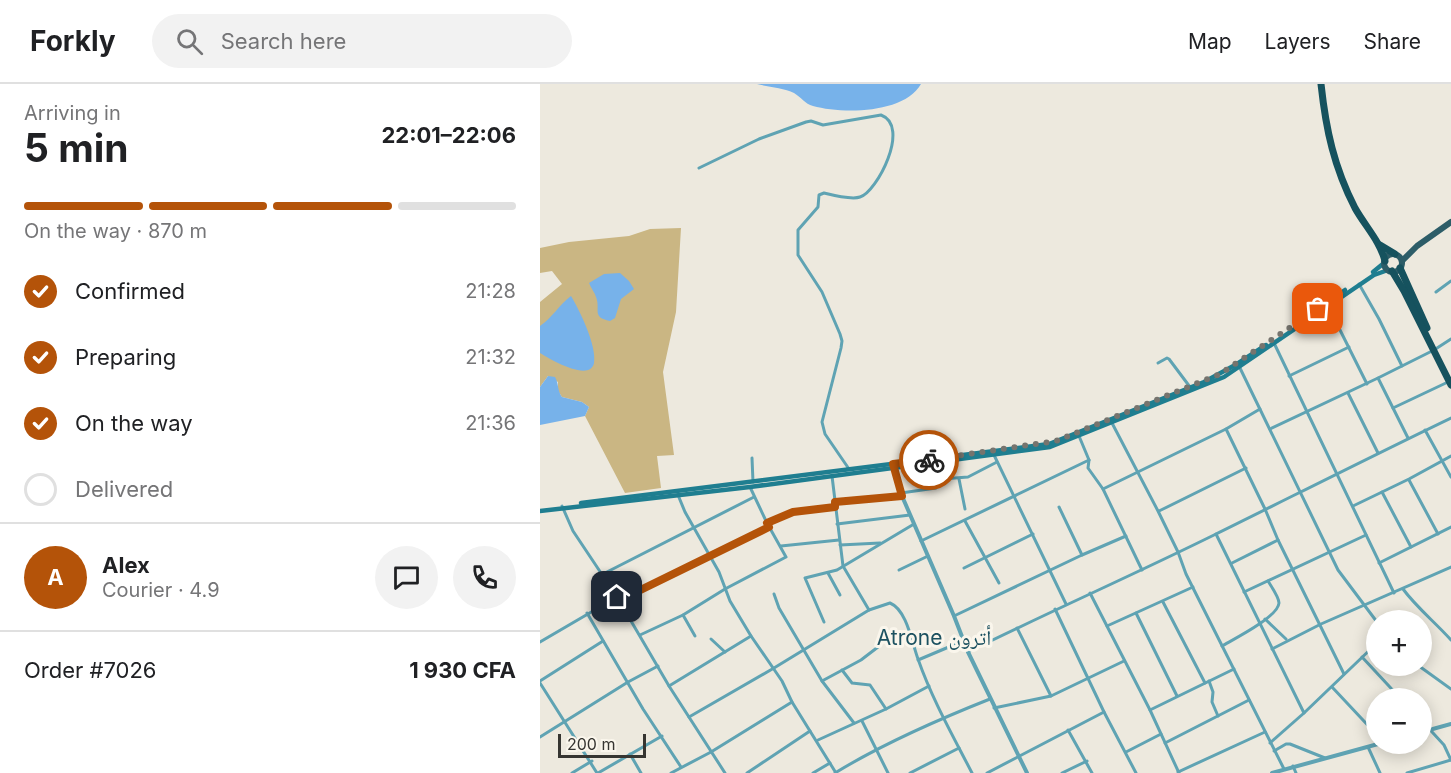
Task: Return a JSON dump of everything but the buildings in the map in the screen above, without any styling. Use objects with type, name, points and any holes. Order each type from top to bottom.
[{"type":"highway","points":[[1322,88],[1330,144],[1339,172],[1356,210],[1378,243],[1385,262]]},
{"type":"highway","points":[[1378,243],[1396,254]]},
{"type":"highway","points":[[1401,265],[1450,381]]},
{"type":"highway","points":[[1390,271],[1436,349]]},
{"type":"main road","points":[[562,507],[678,495],[849,469],[931,463],[1050,447],[1112,423],[1239,366],[1385,262],[1390,255],[1417,246],[1451,222]]},
{"type":"main road","points":[[540,510],[832,476],[1049,444],[1205,386],[1274,343],[1359,284],[1374,275],[1390,271],[1401,265],[1417,246]]},
{"type":"main road","points":[[1396,254],[1401,265]]},
{"type":"main road","points":[[1385,262],[1390,271]]},
{"type":"street","points":[[699,168],[759,139],[806,122],[823,125],[881,115],[888,119],[892,126],[893,139],[888,158],[864,195],[857,198],[824,193],[819,195],[818,207],[798,230],[798,255],[822,292],[840,334],[841,348],[822,422],[825,434],[849,469]]},
{"type":"street","points":[[1436,292],[1451,281]]},
{"type":"street","points":[[1359,284],[1402,366]]},
{"type":"street","points":[[1328,306],[1367,384]]},
{"type":"street","points":[[1270,429],[1367,384],[1451,339]]},
{"type":"street","points":[[1274,343],[1394,593]]},
{"type":"street","points":[[1289,376],[1348,347]]},
{"type":"street","points":[[1158,363],[1169,359],[1190,387]]},
{"type":"street","points":[[1239,366],[1338,570],[1367,610]]},
{"type":"street","points":[[1378,378],[1408,438]]},
{"type":"street","points":[[1393,408],[1450,381]]},
{"type":"street","points":[[1348,393],[1378,453]]},
{"type":"street","points":[[1103,489],[1227,429],[1260,409]]},
{"type":"street","points":[[968,652],[1216,534],[1451,417]]},
{"type":"street","points":[[1112,423],[1158,511],[1193,587],[1284,769]]},
{"type":"street","points":[[1227,429],[1278,540],[1344,674]]},
{"type":"street","points":[[1425,430],[1451,477]]},
{"type":"street","points":[[1079,436],[1089,460],[1088,468],[1103,489],[1142,570]]},
{"type":"street","points":[[994,455],[1065,604]]},
{"type":"street","points":[[1353,506],[1451,456]]},
{"type":"street","points":[[640,635],[683,615],[725,589],[784,560],[786,554],[754,497],[751,484],[752,458]]},
{"type":"street","points":[[921,541],[1089,460]]},
{"type":"street","points":[[931,463],[942,479],[959,479],[973,475],[998,462]]},
{"type":"street","points":[[893,466],[901,495],[963,641],[1027,773]]},
{"type":"street","points":[[1158,511],[1246,468]]},
{"type":"street","points":[[832,476],[843,566],[868,610]]},
{"type":"street","points":[[959,479],[965,509]]},
{"type":"street","points":[[1409,479],[1438,534]]},
{"type":"street","points":[[540,642],[587,613],[711,556],[793,512],[936,488]]},
{"type":"street","points":[[1382,492],[1410,547]]},
{"type":"street","points":[[678,495],[751,636],[774,668],[835,773],[944,718],[990,699]]},
{"type":"street","points":[[603,574],[754,497]]},
{"type":"street","points":[[562,507],[573,531],[603,574],[669,686],[725,773]]},
{"type":"street","points":[[1059,507],[1082,555]]},
{"type":"street","points":[[837,524],[910,515]]},
{"type":"street","points":[[965,520],[999,583]]},
{"type":"street","points":[[824,622],[805,578],[828,573],[843,566],[914,524]]},
{"type":"street","points":[[1378,563],[1451,527]]},
{"type":"street","points":[[964,568],[1033,534]]},
{"type":"street","points":[[1216,534],[1304,713]]},
{"type":"street","points":[[1244,592],[1366,535]]},
{"type":"street","points":[[954,616],[1126,536]]},
{"type":"street","points":[[1232,563],[1278,540]]},
{"type":"street","points":[[781,546],[881,543]]},
{"type":"street","points":[[899,570],[928,556]]},
{"type":"street","points":[[1272,649],[1320,624],[1451,567]]},
{"type":"street","points":[[1244,592],[1293,569]]},
{"type":"street","points":[[828,573],[840,595]]},
{"type":"street","points":[[1222,646],[1260,625],[1279,604],[1268,581]]},
{"type":"street","points":[[1107,626],[1193,587]]},
{"type":"street","points":[[1402,589],[1451,640]]},
{"type":"street","points":[[1090,593],[1179,772],[1265,732]]},
{"type":"street","points":[[774,594],[779,608],[822,681],[854,723]]},
{"type":"street","points":[[1163,602],[1213,692],[1212,702],[1218,716]]},
{"type":"street","points":[[689,717],[868,610],[890,603],[896,605],[910,632],[929,686],[972,773]]},
{"type":"street","points":[[1055,609],[1136,773]]},
{"type":"street","points":[[587,613],[681,767]]},
{"type":"street","points":[[1136,613],[1177,696]]},
{"type":"street","points":[[683,615],[695,636]]},
{"type":"street","points":[[1265,619],[1286,639]]},
{"type":"street","points":[[1017,628],[1051,696]]},
{"type":"street","points":[[669,686],[751,636]]},
{"type":"street","points":[[711,639],[725,653]]},
{"type":"street","points":[[603,641],[540,682],[598,773],[662,736]]},
{"type":"street","points":[[918,660],[963,641]]},
{"type":"street","points":[[822,681],[861,660],[878,646]]},
{"type":"street","points":[[1270,743],[1366,653]]},
{"type":"street","points":[[1362,657],[1391,688]]},
{"type":"street","points":[[994,708],[1051,696],[1124,661]]},
{"type":"street","points":[[540,737],[658,666]]},
{"type":"street","points":[[1150,710],[1234,669]]},
{"type":"street","points":[[842,670],[852,683],[870,685],[886,709]]},
{"type":"street","points":[[1432,675],[1451,689]]},
{"type":"street","points":[[818,741],[929,686]]},
{"type":"street","points":[[1332,687],[1366,723]]},
{"type":"street","points":[[1165,743],[1249,700]]},
{"type":"street","points":[[671,773],[711,752],[792,702]]},
{"type":"street","points":[[987,773],[1104,712]]},
{"type":"street","points":[[862,720],[888,773]]},
{"type":"street","points":[[1432,730],[1451,724]]},
{"type":"street","points":[[1068,730],[1092,773]]},
{"type":"street","points":[[1407,773],[1451,760],[1444,745],[1432,731]]},
{"type":"street","points":[[747,773],[810,732]]},
{"type":"street","points":[[1126,752],[1161,734]]},
{"type":"street","points":[[1274,751],[1290,744],[1325,758]]},
{"type":"street","points":[[910,773],[959,748]]},
{"type":"street","points":[[1272,773],[1366,748]]},
{"type":"street","points":[[630,754],[641,773]]},
{"type":"street","points":[[1371,754],[1380,773]]},
{"type":"street","points":[[572,773],[592,761]]},
{"type":"street","points":[[1062,773],[1087,761]]},
{"type":"street","points":[[813,773],[830,763]]},
{"type":"street","points":[[1293,766],[1296,773]]},
{"type":"shaded area","points":[[681,228],[676,312],[663,372],[674,455],[657,456],[661,488],[625,493],[585,416],[589,407],[582,402],[562,397],[558,391],[558,382],[548,376],[540,387],[540,302],[562,284],[552,271],[540,273],[540,248],[569,242],[629,236],[650,229]]},
{"type":"water","points":[[757,84],[921,84],[913,94],[887,106],[840,110],[813,106],[790,91]]},
{"type":"water","points":[[620,273],[634,289],[621,299],[615,318],[610,321],[600,317],[596,297],[589,283],[604,274]]},
{"type":"water","points":[[571,296],[583,319],[593,347],[594,363],[591,369],[585,371],[568,367],[540,353],[540,326]]},
{"type":"water","points":[[548,376],[555,377],[562,397],[582,402],[589,407],[585,416],[540,425],[540,387]]},
{"type":"way so far","points":[[929,460],[1043,445],[1056,441],[1220,374],[1318,309]]},
{"type":"district","name":"Atrone أترون","points":[[934,638]]},
{"type":"route","points":[[617,597],[620,600],[711,556],[769,527],[767,523],[787,513],[835,507],[835,502],[902,496],[893,464],[929,460]]}]
